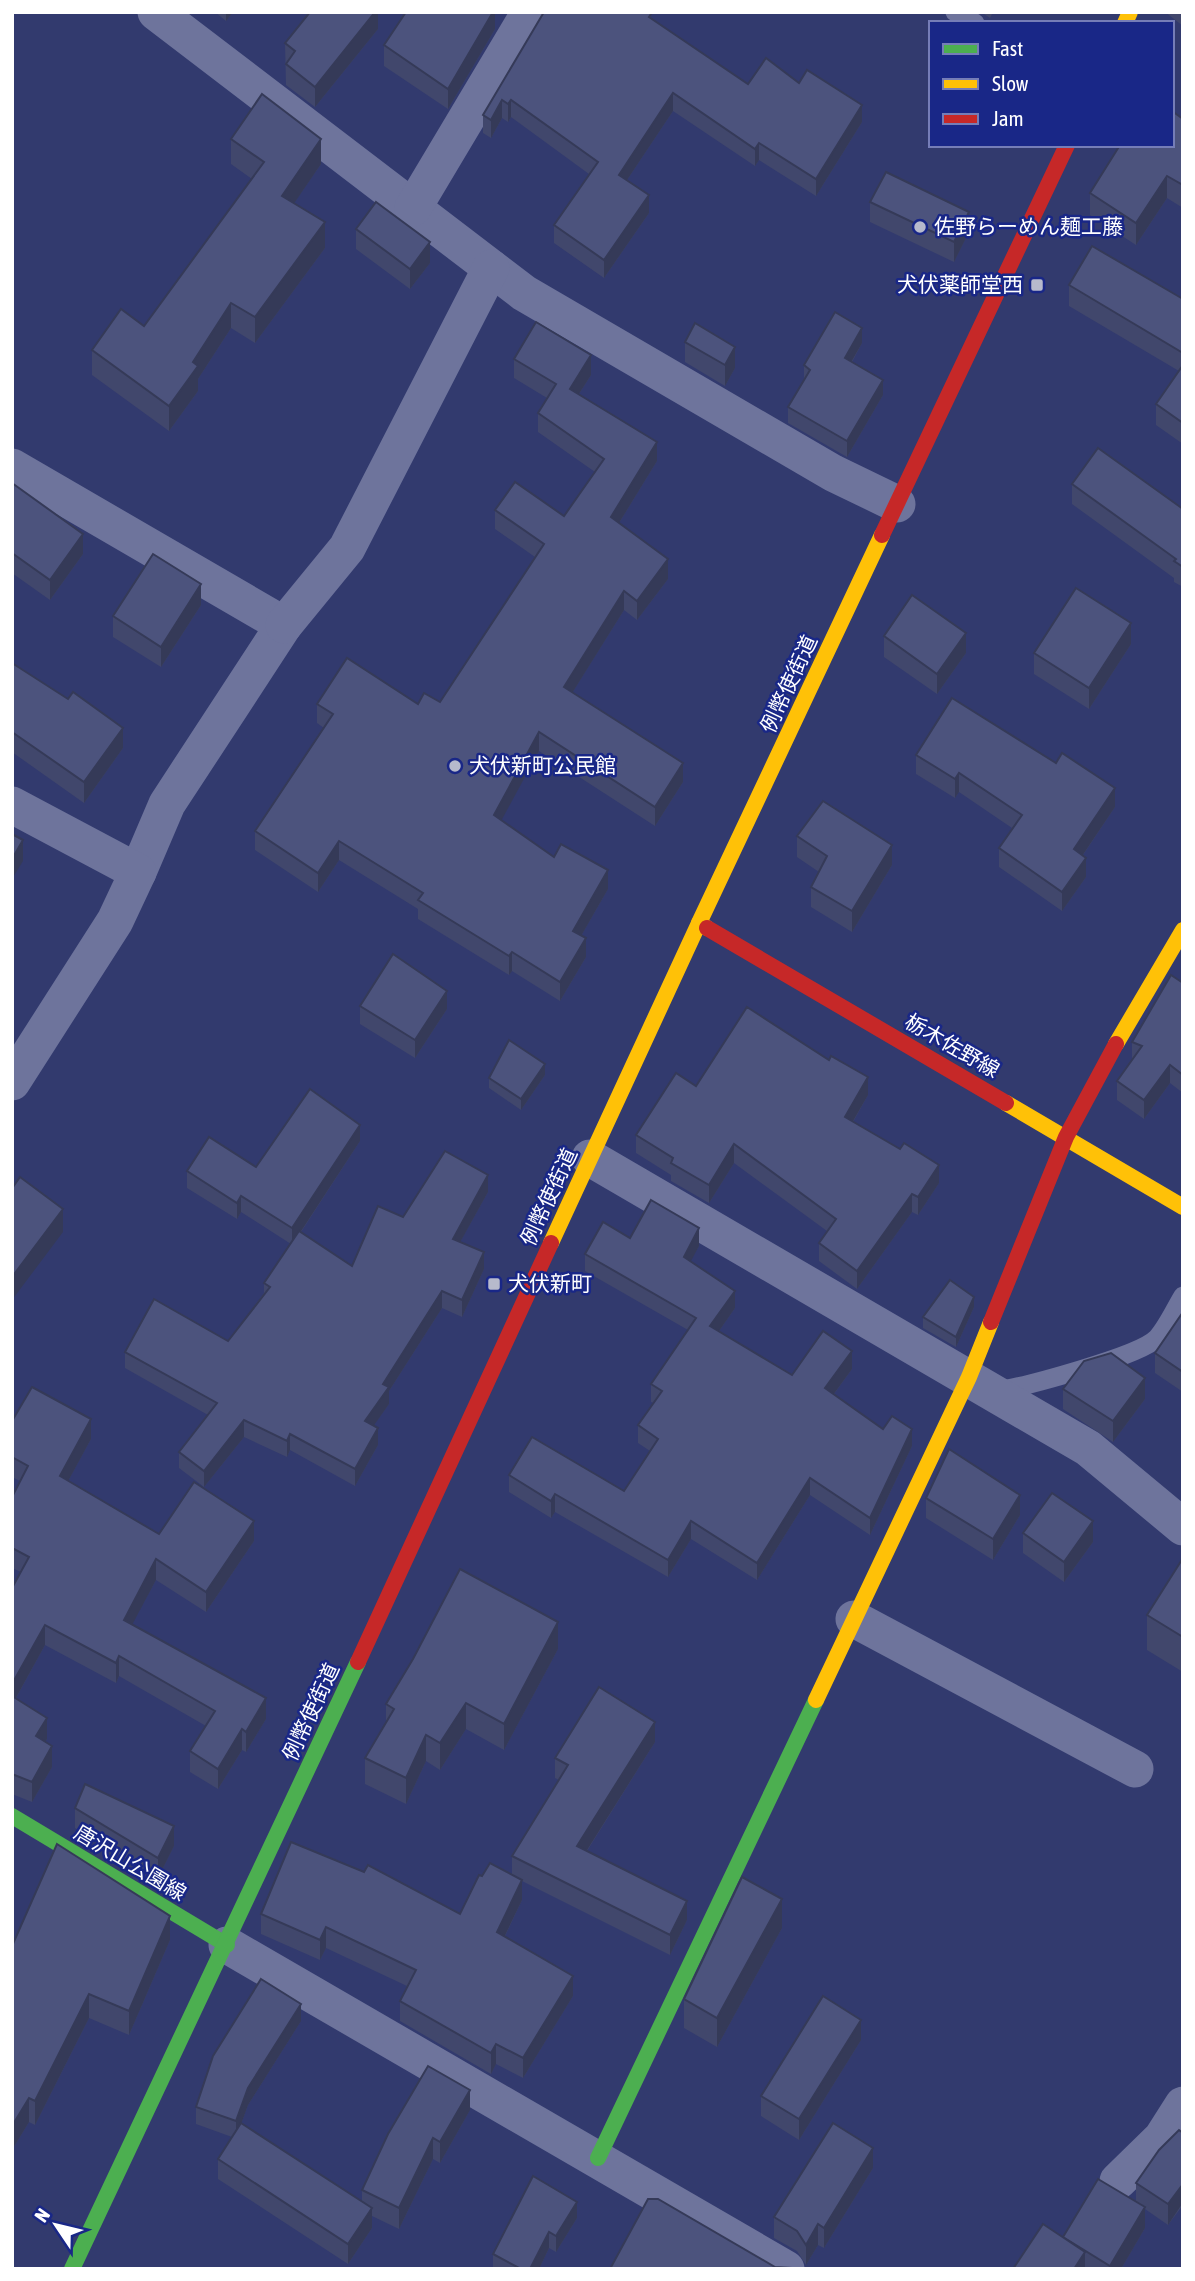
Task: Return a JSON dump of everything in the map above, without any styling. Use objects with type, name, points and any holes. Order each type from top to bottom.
[{"type":"main road","name":"例幣使街道","points":[[72,2269],[227,1945],[699,923],[1066,147]]},
{"type":"main road","name":"栃木佐野線","points":[[699,923],[1183,1207]]},
{"type":"main road","points":[[598,2158],[854,1619],[981,1384],[1066,1137],[1087,1093],[1183,930]]},
{"type":"main road","name":"唐沢山公園線","points":[[12,1816],[227,1945]]},
{"type":"street","points":[[156,12],[491,268],[546,306],[833,473],[897,504]]},
{"type":"street","points":[[413,208],[530,12]]},
{"type":"street","points":[[12,1082],[115,921],[167,804],[284,625],[347,548],[491,268]]},
{"type":"street","points":[[12,467],[284,625]]},
{"type":"street","points":[[12,805],[138,872]]},
{"type":"street","points":[[590,1158],[1088,1448],[1183,1527]]},
{"type":"street","points":[[854,1619],[1135,1769]]},
{"type":"street","points":[[227,1945],[786,2269]]},
{"type":"street","points":[[1118,2181],[1162,2138],[1183,2105]]},
{"type":"lane","points":[[954,12],[971,21]]},
{"type":"lane","points":[[981,1384],[1018,1388],[1109,1359],[1156,1340],[1183,1296]]},
{"type":"building","points":[[310,12],[375,12],[315,87],[286,64],[295,51],[285,43]]},
{"type":"building","points":[[406,12],[493,12],[448,89],[384,45]]},
{"type":"building","points":[[544,12],[648,12],[651,14],[649,17],[748,84],[766,58],[799,83],[807,70],[862,105],[816,179],[759,143],[755,149],[673,93],[619,175],[649,195],[604,260],[554,225],[598,162],[511,100],[508,104],[502,100],[491,120],[483,115]]},
{"type":"building","points":[[262,94],[321,139],[282,196],[325,222],[255,317],[231,303],[193,362],[198,366],[169,406],[92,350],[121,309],[144,326],[264,162],[231,139]]},
{"type":"building","points":[[1174,112],[1183,119],[1183,185],[1167,176],[1136,223],[1090,193],[1119,147],[1174,147]]},
{"type":"building","points":[[886,172],[969,212],[954,242],[870,202]]},
{"type":"building","points":[[376,202],[430,242],[410,269],[356,229]]},
{"type":"building","points":[[1092,246],[1183,299],[1183,353],[1069,285]]},
{"type":"building","points":[[835,312],[862,328],[845,358],[883,380],[847,441],[788,407],[810,370],[804,365]]},
{"type":"building","points":[[536,322],[591,355],[570,389],[657,442],[611,517],[668,559],[637,601],[624,591],[564,687],[683,763],[655,807],[539,732],[494,815],[554,857],[561,844],[608,870],[573,931],[586,938],[560,982],[512,952],[509,956],[418,900],[423,893],[339,841],[318,873],[255,831],[333,714],[317,704],[347,658],[418,704],[424,693],[440,702],[544,544],[495,510],[515,482],[564,516],[604,459],[538,413],[556,384],[514,359]]},
{"type":"building","points":[[695,323],[735,347],[725,365],[685,342]]},
{"type":"building","points":[[1183,365],[1183,423],[1156,404]]},
{"type":"building","points":[[1098,448],[1183,509],[1183,567],[1174,561],[1176,559],[1072,484]]},
{"type":"building","points":[[12,483],[83,534],[50,580],[12,553]]},
{"type":"building","points":[[153,554],[201,584],[161,647],[113,616]]},
{"type":"building","points":[[1076,588],[1131,623],[1089,688],[1034,653]]},
{"type":"building","points":[[912,595],[966,633],[937,674],[884,636]]},
{"type":"building","points":[[12,663],[68,699],[73,692],[123,728],[84,782],[12,732]]},
{"type":"building","points":[[952,698],[1056,763],[1062,753],[1115,788],[1074,849],[1086,858],[1062,892],[999,848],[1022,815],[959,773],[955,779],[916,755]]},
{"type":"building","points":[[823,801],[892,845],[852,911],[811,887],[827,856],[797,836]]},
{"type":"building","points":[[12,834],[23,840],[12,859]]},
{"type":"building","points":[[393,954],[447,991],[415,1040],[360,1006]]},
{"type":"building","points":[[1171,975],[1183,983],[1183,1075],[1170,1065],[1144,1100],[1117,1081],[1142,1046],[1132,1042]]},
{"type":"building","points":[[747,1007],[829,1060],[831,1056],[868,1077],[845,1117],[900,1149],[904,1143],[939,1165],[918,1197],[912,1194],[857,1271],[819,1243],[836,1219],[734,1144],[709,1185],[671,1163],[673,1158],[636,1135],[676,1073],[696,1086]]},
{"type":"building","points":[[509,1040],[545,1064],[521,1099],[489,1078]]},
{"type":"building","points":[[310,1089],[360,1125],[292,1228],[241,1196],[237,1203],[187,1171],[209,1137],[256,1167]]},
{"type":"building","points":[[445,1151],[488,1175],[453,1239],[484,1252],[462,1300],[442,1291],[383,1384],[389,1387],[365,1421],[378,1428],[355,1469],[290,1434],[287,1441],[244,1420],[204,1471],[179,1452],[217,1403],[125,1352],[154,1299],[228,1341],[270,1287],[264,1283],[299,1231],[352,1266],[378,1206],[403,1217]]},
{"type":"building","points":[[20,1177],[63,1209],[12,1277],[12,1186]]},
{"type":"building","points":[[651,1200],[699,1228],[684,1257],[735,1291],[710,1326],[792,1375],[823,1331],[852,1351],[825,1388],[883,1429],[892,1416],[912,1429],[870,1518],[810,1478],[757,1563],[691,1521],[668,1560],[555,1494],[551,1501],[509,1475],[532,1437],[624,1491],[658,1439],[638,1425],[662,1391],[651,1384],[696,1318],[585,1254],[603,1222],[630,1238]]},
{"type":"building","points":[[950,1280],[974,1297],[956,1337],[923,1317]]},
{"type":"building","points":[[1183,1312],[1183,1372],[1155,1353]]},
{"type":"building","points":[[1111,1353],[1145,1378],[1113,1421],[1063,1389],[1084,1361]]},
{"type":"building","points":[[32,1387],[91,1419],[60,1476],[159,1534],[194,1482],[254,1521],[206,1592],[156,1559],[124,1620],[266,1698],[246,1732],[242,1729],[218,1769],[190,1751],[215,1711],[119,1656],[116,1663],[45,1625],[12,1684],[12,1588],[29,1557],[12,1548],[12,1497],[28,1466],[12,1457],[12,1421]]},
{"type":"building","points":[[949,1449],[1020,1495],[993,1539],[926,1498]]},
{"type":"building","points":[[1052,1493],[1093,1521],[1064,1562],[1023,1533]]},
{"type":"building","points":[[1183,1558],[1183,1637],[1147,1615]]},
{"type":"building","points":[[460,1569],[558,1622],[504,1724],[466,1703],[440,1743],[426,1735],[406,1778],[365,1758],[394,1709],[386,1704]]},
{"type":"building","points":[[599,1687],[655,1722],[577,1846],[687,1901],[670,1935],[512,1856],[568,1765],[555,1758]]},
{"type":"building","points":[[12,1696],[47,1718],[36,1736],[52,1746],[32,1782],[12,1774]]},
{"type":"building","points":[[85,1784],[174,1826],[158,1858],[75,1808]]},
{"type":"building","points":[[291,1842],[364,1872],[368,1865],[460,1914],[479,1875],[482,1876],[490,1863],[522,1880],[497,1932],[573,1976],[523,2058],[496,2044],[491,2053],[400,2001],[416,1970],[326,1927],[320,1940],[261,1914]]},
{"type":"building","points":[[57,1844],[170,1916],[129,2011],[89,1994],[35,2101],[29,2098],[12,2126],[12,1946]]},
{"type":"building","points":[[742,1877],[782,1899],[717,2018],[684,1999]]},
{"type":"building","points":[[261,1979],[301,2004],[248,2088],[236,2121],[196,2107],[213,2056]]},
{"type":"building","points":[[823,1996],[861,2020],[799,2119],[761,2096]]},
{"type":"building","points":[[428,2066],[470,2090],[440,2142],[433,2138],[399,2208],[362,2190],[388,2134]]},
{"type":"building","points":[[241,2123],[372,2208],[348,2244],[218,2159]]},
{"type":"building","points":[[833,2123],[873,2148],[824,2228],[818,2224],[806,2245],[797,2231],[774,2217]]},
{"type":"building","points":[[1179,2130],[1183,2133],[1183,2184],[1168,2204],[1136,2183],[1159,2150]]},
{"type":"building","points":[[533,2176],[577,2202],[556,2236],[549,2232],[530,2269],[521,2269],[493,2254]]},
{"type":"building","points":[[1098,2179],[1145,2207],[1110,2266],[1063,2237]]},
{"type":"building","points":[[648,2199],[658,2199],[775,2267],[792,2268],[610,2269]]},
{"type":"building","points":[[1043,2224],[1085,2252],[1074,2269],[1013,2269]]},
{"type":"traffic: fast","points":[[72,2269],[358,1662]]},
{"type":"traffic: fast","points":[[598,2158],[816,1700]]},
{"type":"traffic: fast","points":[[12,1816],[227,1945]]},
{"type":"traffic: slow","points":[[1126,21],[1130,12]]},
{"type":"traffic: slow","points":[[707,928],[699,923],[882,535]]},
{"type":"traffic: slow","points":[[551,1243],[699,923]]},
{"type":"traffic: slow","points":[[1116,1044],[1183,930]]},
{"type":"traffic: slow","points":[[1006,1103],[1183,1207]]},
{"type":"traffic: slow","points":[[816,1700],[969,1377],[991,1322]]},
{"type":"traffic: jam","points":[[882,535],[1066,147]]},
{"type":"traffic: jam","points":[[707,928],[1006,1103]]},
{"type":"traffic: jam","points":[[991,1322],[1066,1137],[1116,1044]]},
{"type":"traffic: jam","points":[[358,1662],[551,1243]]},
{"type":"place","name":"佐野らーめん麺工藤","points":[[920,227]]},
{"type":"place","name":"犬伏薬師堂西","points":[[1037,285]]},
{"type":"place","name":"犬伏新町公民館","points":[[455,766]]},
{"type":"place","name":"犬伏新町","points":[[494,1284]]}]
